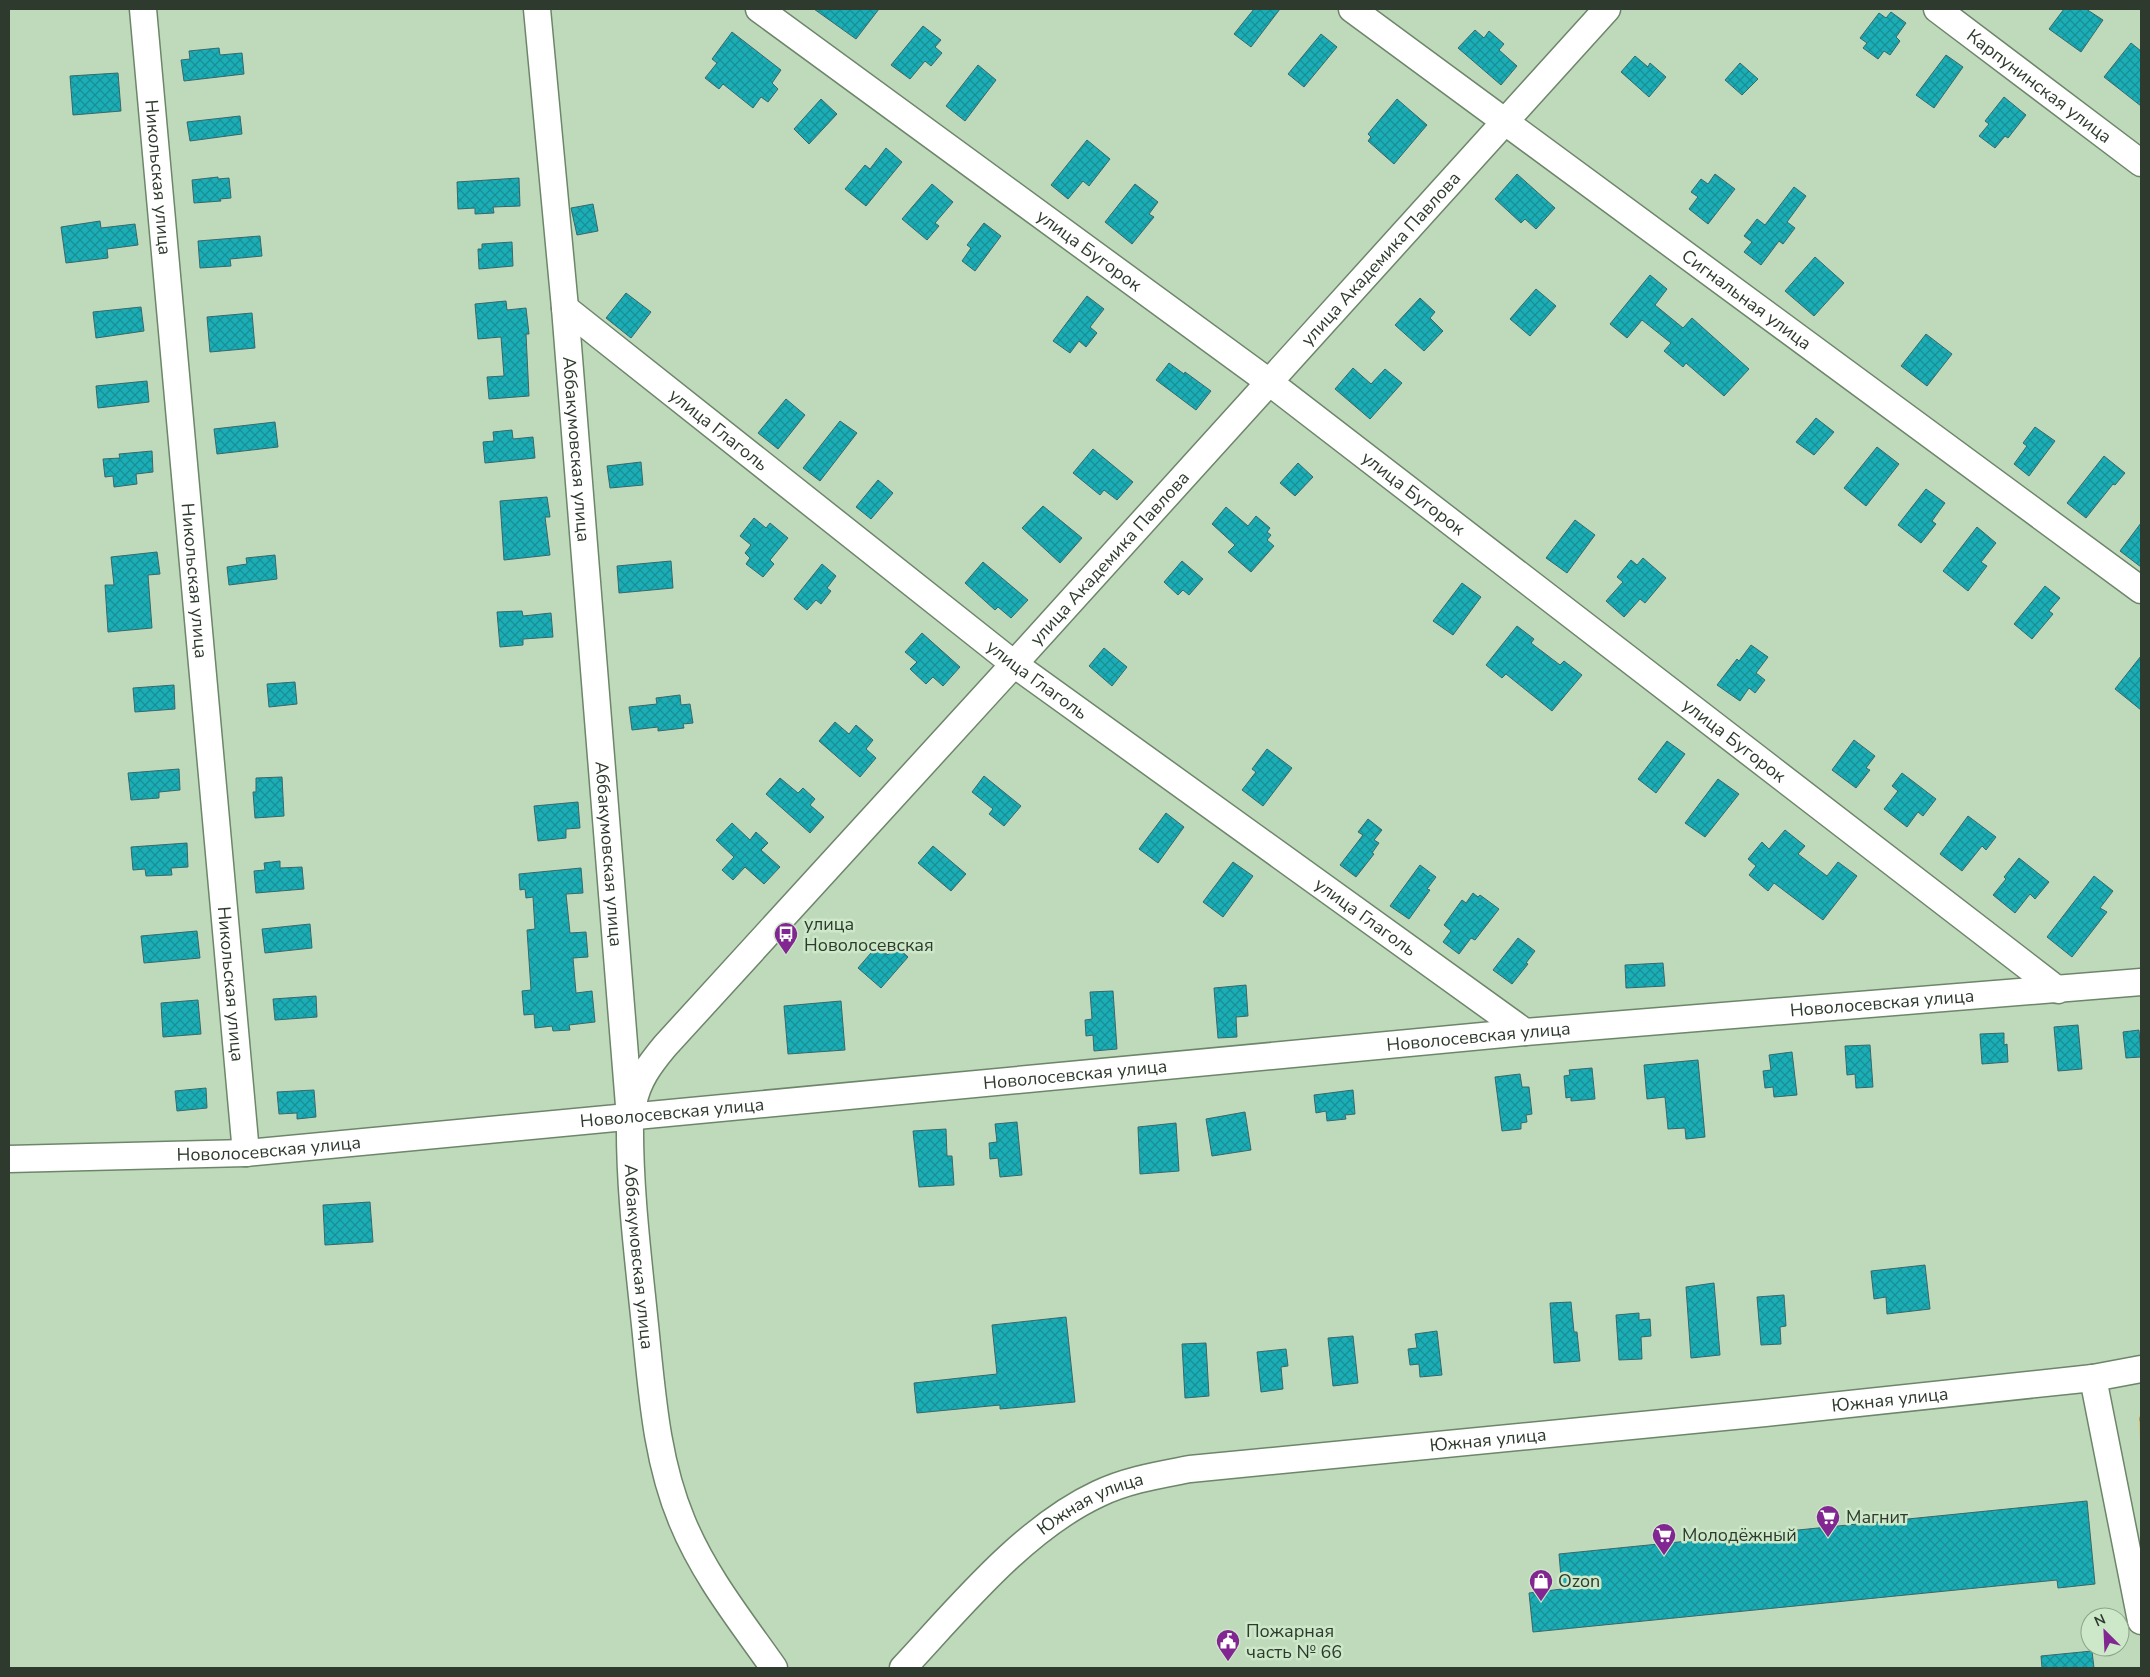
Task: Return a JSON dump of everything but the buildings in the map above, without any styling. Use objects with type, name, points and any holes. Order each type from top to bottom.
[{"type":"street","name":"Никольская улица","points":[[143,9],[246,1153]]},
{"type":"street","name":"Аббакумовская улица","points":[[537,9],[565,308],[630,1118],[631,1166],[657,1433],[672,1497],[696,1551],[712,1578],[774,1668]]},
{"type":"street","name":"улица Бугорок","points":[[759,9],[1269,382],[2058,990]]},
{"type":"street","name":"Сигнальная улица","points":[[1352,9],[2141,590]]},
{"type":"street","name":"улица Академика Павлова","points":[[630,1118],[640,1081],[650,1064],[665,1046],[1607,9]]},
{"type":"street","name":"Карпунинская улица","points":[[1937,9],[2141,163]]},
{"type":"street","name":"улица Глаголь","points":[[565,308],[1014,664],[1525,1032]]},
{"type":"street","name":"Новолосевская улица","points":[[9,1159],[246,1153],[1525,1032],[2141,982]]},
{"type":"street","name":"Южная улица","points":[[903,1668],[993,1574],[1045,1527],[1072,1508],[1098,1494],[1122,1484],[1152,1476],[1190,1469],[1765,1413],[2093,1378],[2141,1369]]},
{"type":"street","points":[[2093,1378],[2141,1621]]},
{"type":"green space","points":[[2141,1415],[2141,1467],[2139,1417]]},
{"type":"place","name":"улица Новолосевская","points":[[786,955]]},
{"type":"place","name":"Магнит","points":[[1828,1538]]},
{"type":"place","name":"Молодёжный","points":[[1664,1556]]},
{"type":"place","name":"Ozon","points":[[1541,1602]]},
{"type":"place","name":"Пожарная часть № 66","points":[[1228,1662]]}]
